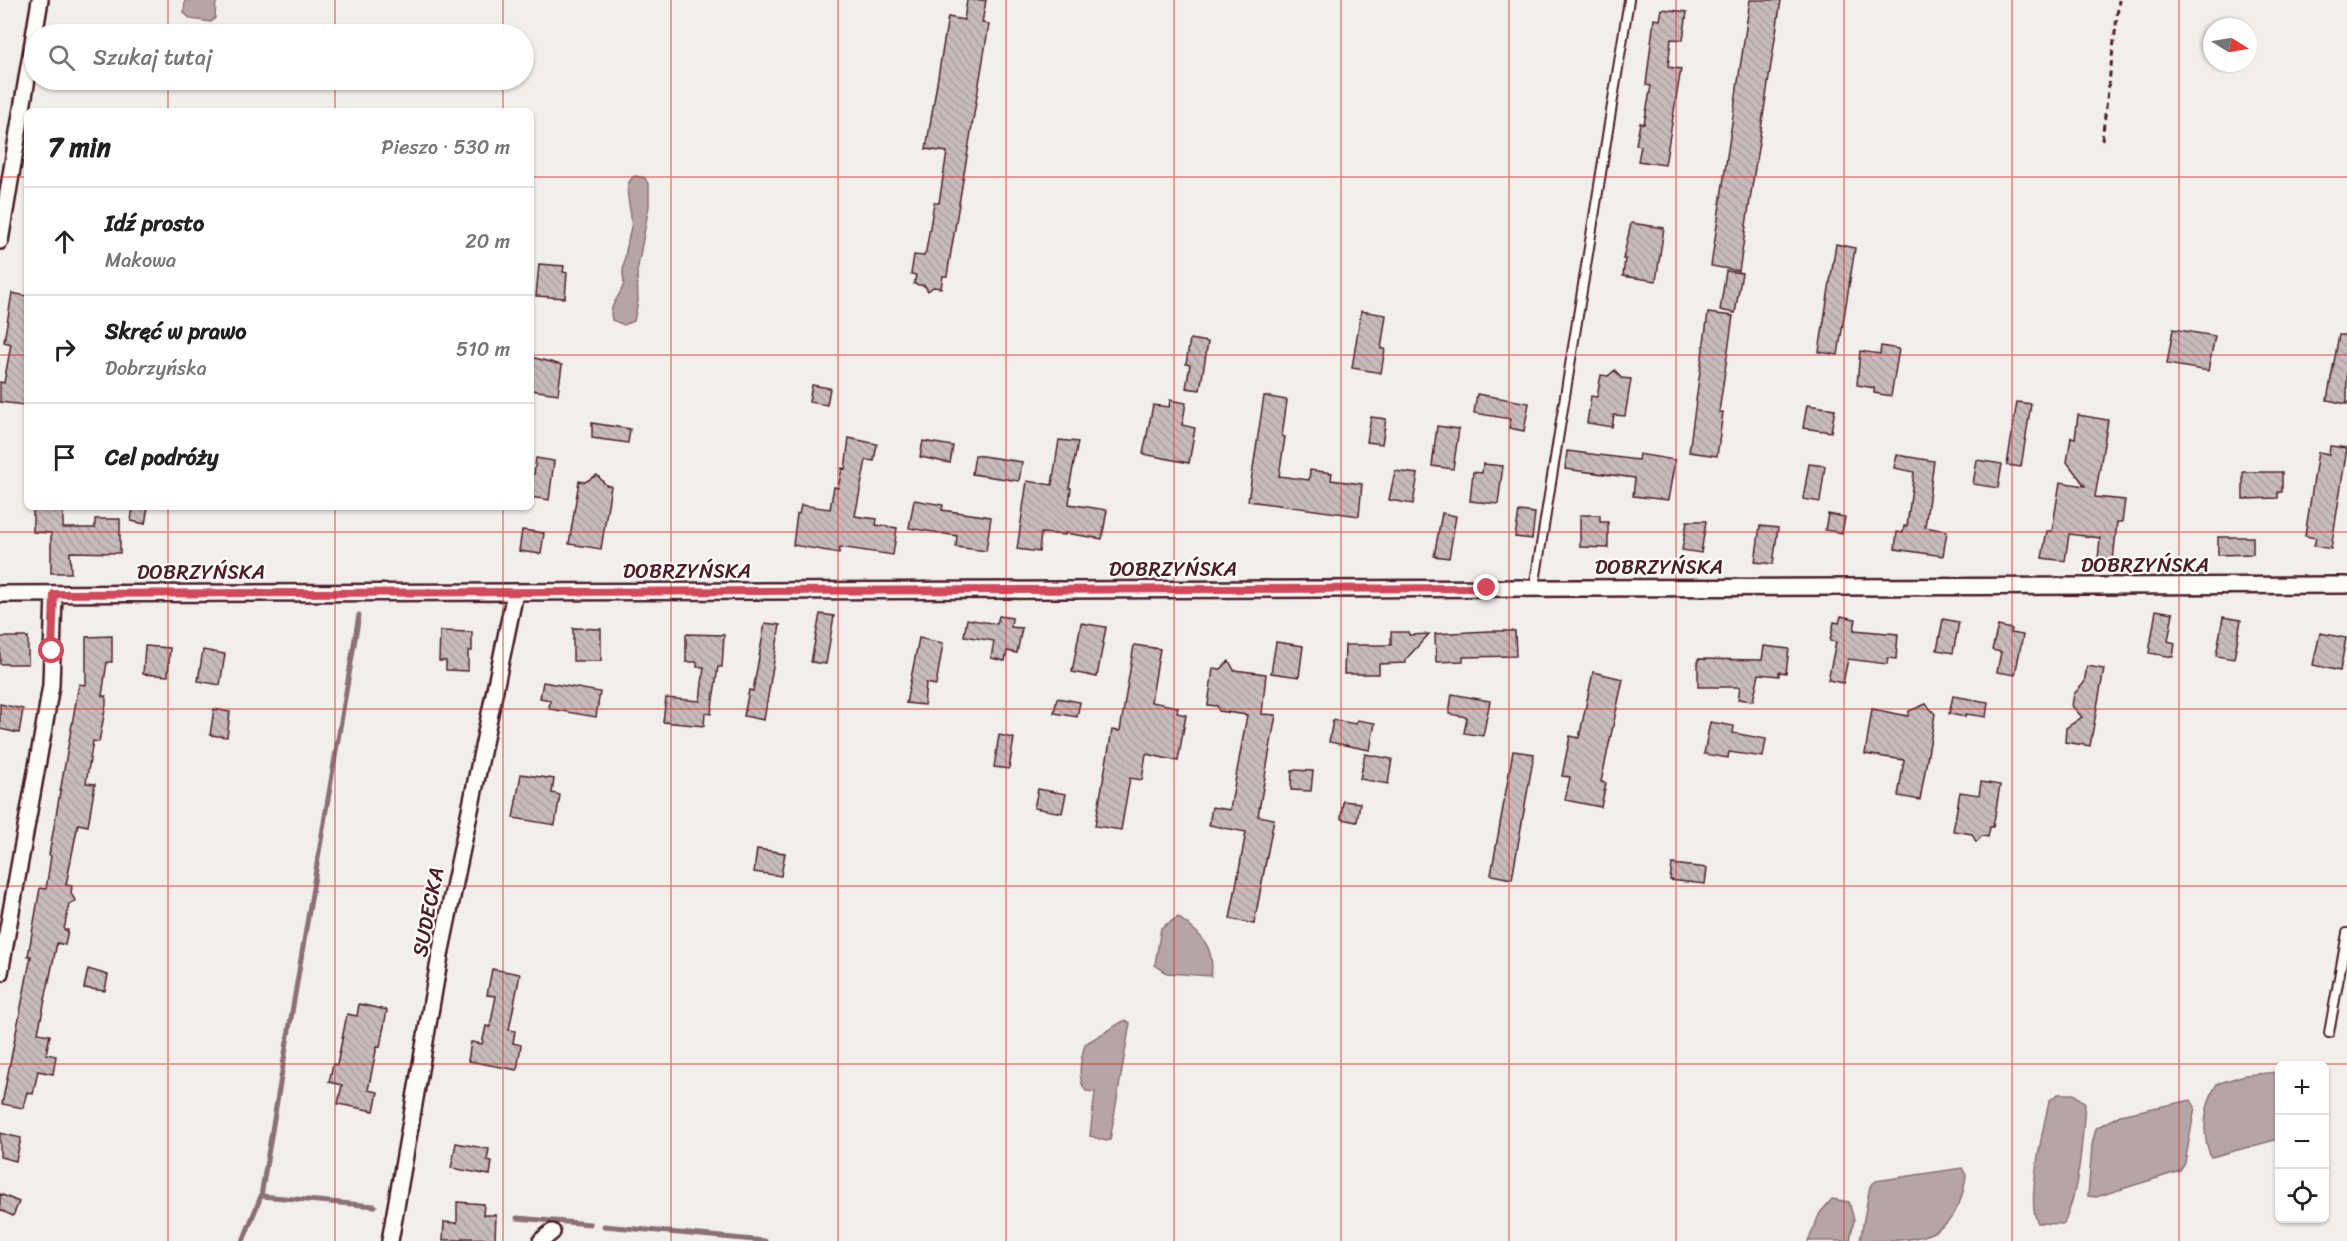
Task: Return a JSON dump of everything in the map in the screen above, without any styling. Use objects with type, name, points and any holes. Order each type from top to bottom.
[{"type":"street","points":[[36,24],[40,0]]},
{"type":"street","points":[[0,241],[25,90]]},
{"type":"street","name":"DOBRZYŃSKA","points":[[0,594],[2347,585]]},
{"type":"street","name":"SUDECKA","points":[[390,1241],[441,951],[515,593]]},
{"type":"street","points":[[0,973],[3,937],[51,685],[54,594]]},
{"type":"lane","points":[[1534,588],[1629,0]]},
{"type":"lane","points":[[2329,1032],[2347,933]]},
{"type":"path","points":[[2102,140],[2119,0]]},
{"type":"shaded area","points":[[185,0],[216,0],[215,18],[211,22],[191,19],[184,13]]},
{"type":"shaded area","points":[[635,176],[645,178],[649,186],[649,206],[637,272],[638,301],[634,321],[624,325],[612,320],[611,310],[624,284],[623,273],[631,227],[627,191],[630,180]]},
{"type":"shaded area","points":[[1178,917],[1193,928],[1204,941],[1211,957],[1211,976],[1167,973],[1155,965],[1161,928]]},
{"type":"shaded area","points":[[1125,1020],[1130,1023],[1110,1140],[1106,1141],[1090,1136],[1095,1092],[1086,1091],[1083,1086],[1080,1074],[1081,1062],[1085,1044]]},
{"type":"shaded area","points":[[2275,1072],[2275,1140],[2211,1157],[2205,1130],[2209,1101],[2217,1084],[2245,1075]]},
{"type":"shaded area","points":[[2058,1094],[2074,1094],[2085,1103],[2079,1165],[2074,1195],[2064,1224],[2038,1223],[2035,1213],[2034,1183],[2049,1101]]},
{"type":"shaded area","points":[[2191,1100],[2195,1107],[2185,1163],[2180,1171],[2096,1197],[2088,1196],[2092,1145],[2096,1128],[2120,1115]]},
{"type":"shaded area","points":[[1962,1168],[1966,1175],[1962,1197],[1945,1225],[1917,1238],[1860,1241],[1870,1186],[1876,1181]]},
{"type":"shaded area","points":[[1832,1199],[1849,1202],[1854,1220],[1850,1241],[1808,1241],[1820,1213]]},
{"type":"building","points":[[967,0],[986,0],[982,23],[989,24],[947,276],[943,276],[941,288],[933,287],[928,291],[925,286],[914,284],[916,275],[911,274],[914,255],[924,256],[926,251],[934,203],[939,203],[947,152],[926,149],[948,17],[964,20]]},
{"type":"building","points":[[1750,0],[1781,0],[1739,271],[1711,266]]},
{"type":"building","points":[[1662,9],[1687,12],[1683,40],[1671,39],[1668,67],[1681,69],[1665,165],[1638,161],[1641,146],[1636,145],[1640,123],[1644,124],[1651,86],[1646,85],[1654,19],[1660,20]]},
{"type":"building","points":[[1631,223],[1664,228],[1656,281],[1623,276],[1625,259],[1623,259]]},
{"type":"building","points":[[1836,244],[1855,248],[1838,355],[1819,352]]},
{"type":"building","points":[[539,264],[564,266],[563,272],[567,273],[565,298],[536,296]]},
{"type":"building","points":[[1726,271],[1742,273],[1735,313],[1720,310]]},
{"type":"building","points":[[12,293],[24,295],[24,405],[0,402],[0,382],[4,383],[11,344],[4,342]]},
{"type":"building","points":[[1361,311],[1386,315],[1381,349],[1385,349],[1381,373],[1352,368]]},
{"type":"building","points":[[1708,313],[1733,316],[1719,412],[1723,412],[1717,456],[1689,452]]},
{"type":"building","points":[[2173,329],[2215,336],[2208,371],[2167,364]]},
{"type":"building","points":[[2339,335],[2347,335],[2347,404],[2327,400]]},
{"type":"building","points":[[1190,339],[1208,342],[1200,390],[1186,388],[1190,365],[1186,364]]},
{"type":"building","points":[[1881,346],[1899,349],[1891,396],[1874,393],[1874,388],[1857,385],[1860,351],[1880,354]]},
{"type":"building","points":[[534,358],[562,365],[558,394],[534,390]]},
{"type":"building","points":[[1615,370],[1621,378],[1631,379],[1625,416],[1614,415],[1612,427],[1587,423],[1591,396],[1597,397],[1601,375],[1608,376]]},
{"type":"building","points":[[812,385],[830,388],[827,405],[809,402]]},
{"type":"building","points":[[1477,394],[1529,403],[1524,431],[1509,428],[1511,419],[1474,413]]},
{"type":"building","points":[[1264,396],[1287,400],[1282,436],[1285,437],[1279,476],[1309,480],[1310,470],[1332,473],[1331,480],[1362,484],[1359,516],[1248,501]]},
{"type":"building","points":[[1170,400],[1186,403],[1182,425],[1195,428],[1189,463],[1143,454],[1153,405],[1169,407]]},
{"type":"building","points":[[2017,402],[2031,404],[2021,467],[2007,465]]},
{"type":"building","points":[[1807,405],[1835,409],[1831,432],[1803,428]]},
{"type":"building","points":[[2078,415],[2108,420],[2095,497],[2125,500],[2122,522],[2117,522],[2113,561],[2098,559],[2100,538],[2069,534],[2065,561],[2042,558],[2047,531],[2052,531],[2060,482],[2085,486],[2067,462],[2071,437],[2075,438]]},
{"type":"building","points":[[1371,417],[1386,419],[1382,444],[1367,442]]},
{"type":"building","points":[[592,423],[630,429],[628,443],[592,438]]},
{"type":"building","points":[[1437,426],[1459,429],[1453,469],[1432,466]]},
{"type":"building","points":[[849,438],[877,444],[874,461],[866,460],[855,516],[877,519],[876,525],[897,528],[893,555],[840,547],[839,553],[793,545],[797,514],[799,514],[801,505],[830,509],[834,487],[838,488],[842,468],[845,469]]},
{"type":"building","points":[[1059,440],[1078,442],[1069,488],[1071,488],[1069,504],[1107,510],[1102,539],[1065,533],[1065,535],[1041,533],[1039,552],[1017,549],[1027,481],[1052,485]]},
{"type":"building","points":[[923,441],[953,446],[950,463],[920,457]]},
{"type":"building","points":[[2330,446],[2347,448],[2331,549],[2314,546],[2316,538],[2305,536],[2318,452],[2329,454]]},
{"type":"building","points":[[1567,451],[1638,460],[1639,454],[1675,460],[1668,500],[1633,496],[1635,478],[1565,469]]},
{"type":"building","points":[[975,455],[1022,462],[1019,481],[972,474]]},
{"type":"building","points":[[1897,455],[1934,461],[1925,527],[1947,531],[1943,556],[1895,549],[1897,532],[1903,533],[1904,526],[1907,526],[1914,472],[1894,468]]},
{"type":"building","points":[[536,458],[554,461],[549,500],[534,498]]},
{"type":"building","points":[[1977,460],[2002,464],[1998,488],[1973,484]]},
{"type":"building","points":[[1483,464],[1503,466],[1498,504],[1470,501],[1473,472],[1482,473]]},
{"type":"building","points":[[1809,464],[1825,466],[1820,502],[1803,499]]},
{"type":"building","points":[[1395,471],[1418,474],[1413,504],[1389,500]]},
{"type":"building","points":[[2243,472],[2282,472],[2282,492],[2278,492],[2278,498],[2243,499]]},
{"type":"building","points":[[597,475],[606,485],[611,486],[601,549],[569,544],[579,481],[585,482]]},
{"type":"building","points":[[914,500],[943,505],[942,510],[991,517],[986,551],[956,547],[957,536],[909,528]]},
{"type":"building","points":[[33,510],[63,510],[63,528],[95,528],[95,519],[120,519],[120,553],[70,552],[71,573],[51,573],[51,533],[33,532]]},
{"type":"building","points":[[133,510],[147,510],[145,524],[131,521]]},
{"type":"building","points":[[1519,511],[1535,513],[1532,539],[1515,537]]},
{"type":"building","points":[[1442,513],[1456,516],[1449,558],[1434,556]]},
{"type":"building","points":[[1828,514],[1845,517],[1842,533],[1825,530]]},
{"type":"building","points":[[1580,515],[1600,515],[1600,522],[1608,522],[1608,548],[1580,547]]},
{"type":"building","points":[[1687,521],[1706,521],[1701,553],[1682,550]]},
{"type":"building","points":[[1760,526],[1778,528],[1773,564],[1755,562]]},
{"type":"building","points":[[522,530],[544,533],[541,554],[519,551]]},
{"type":"building","points":[[2218,537],[2253,537],[2253,554],[2218,555]]},
{"type":"building","points":[[2156,610],[2173,613],[2168,641],[2175,643],[2173,657],[2149,653]]},
{"type":"building","points":[[820,614],[834,616],[826,664],[811,662]]},
{"type":"building","points":[[999,616],[1012,618],[1011,627],[1022,628],[1017,653],[1007,651],[1005,661],[991,658],[994,641],[964,636],[967,619],[997,624]]},
{"type":"building","points":[[1841,616],[1856,619],[1854,630],[1898,634],[1896,659],[1888,658],[1887,664],[1848,659],[1843,683],[1828,680],[1836,642],[1830,641],[1834,622],[1839,623]]},
{"type":"building","points":[[2223,617],[2241,620],[2234,659],[2216,656]]},
{"type":"building","points":[[1943,619],[1959,622],[1953,653],[1937,650]]},
{"type":"building","points":[[765,623],[780,625],[764,720],[744,716],[749,690],[753,691]]},
{"type":"building","points":[[1081,623],[1106,627],[1097,677],[1072,672]]},
{"type":"building","points":[[1998,626],[2012,629],[2011,633],[2023,635],[2015,675],[1997,672],[2001,652],[1992,650]]},
{"type":"building","points":[[573,628],[601,629],[601,661],[573,661]]},
{"type":"building","points":[[440,631],[472,632],[472,651],[468,651],[468,671],[446,670],[446,661],[439,661]]},
{"type":"building","points":[[1515,631],[1516,656],[1463,657],[1463,661],[1436,662],[1435,634]]},
{"type":"building","points":[[1391,632],[1409,632],[1409,635],[1429,634],[1406,659],[1406,663],[1379,664],[1379,674],[1344,674],[1345,645],[1391,645]]},
{"type":"building","points":[[2320,633],[2346,638],[2340,671],[2313,665]]},
{"type":"building","points":[[686,634],[724,635],[722,667],[718,667],[711,714],[705,713],[704,726],[663,722],[666,698],[700,701],[704,667],[697,667],[697,662],[686,662]]},
{"type":"building","points":[[112,636],[112,662],[107,662],[102,696],[106,696],[106,705],[99,742],[93,741],[86,783],[95,784],[88,826],[78,824],[66,885],[72,886],[71,894],[76,901],[69,904],[64,930],[68,930],[65,945],[57,943],[38,1033],[50,1035],[46,1054],[56,1056],[53,1074],[38,1071],[33,1094],[27,1092],[23,1108],[2,1104],[31,956],[28,956],[40,888],[46,889],[51,856],[49,855],[79,684],[86,685],[86,637]]},
{"type":"building","points":[[0,637],[28,637],[28,664],[0,664]]},
{"type":"building","points":[[919,638],[943,643],[936,685],[926,683],[924,705],[906,703]]},
{"type":"building","points":[[1276,642],[1303,646],[1299,677],[1271,673]]},
{"type":"building","points":[[1134,645],[1160,649],[1151,702],[1178,707],[1177,713],[1186,715],[1178,761],[1146,754],[1142,780],[1130,778],[1121,830],[1095,826],[1112,730],[1120,731]]},
{"type":"building","points":[[145,646],[170,648],[168,676],[143,674]]},
{"type":"building","points":[[1764,646],[1789,649],[1786,673],[1779,672],[1779,676],[1759,674],[1753,701],[1738,699],[1740,687],[1698,687],[1698,659],[1762,660]]},
{"type":"building","points":[[203,650],[225,654],[220,685],[198,681]]},
{"type":"building","points":[[1229,661],[1234,670],[1266,674],[1262,714],[1276,715],[1258,816],[1274,819],[1254,924],[1230,919],[1246,832],[1209,825],[1212,807],[1230,810],[1247,715],[1219,711],[1217,706],[1208,705],[1213,668],[1221,669]]},
{"type":"building","points":[[2087,666],[2104,669],[2090,746],[2065,742],[2066,728],[2082,717],[2072,706],[2074,694],[2084,683]]},
{"type":"building","points":[[1593,672],[1623,679],[1601,782],[1606,783],[1601,807],[1565,800],[1570,777],[1562,776],[1570,736],[1579,738]]},
{"type":"building","points":[[543,682],[600,692],[596,717],[549,709],[550,700],[540,698]]},
{"type":"building","points":[[1452,694],[1490,701],[1483,736],[1464,733],[1467,717],[1449,714]]},
{"type":"building","points":[[1953,696],[1988,702],[1986,717],[1949,714]]},
{"type":"building","points":[[1057,698],[1080,702],[1077,717],[1054,713]]},
{"type":"building","points":[[0,704],[23,709],[19,733],[0,729]]},
{"type":"building","points":[[1926,704],[1935,714],[1920,800],[1898,796],[1904,760],[1865,754],[1872,709],[1908,716],[1909,711]]},
{"type":"building","points":[[214,709],[230,712],[227,737],[210,735]]},
{"type":"building","points":[[1333,720],[1356,724],[1357,720],[1375,723],[1370,750],[1329,742]]},
{"type":"building","points":[[1710,722],[1734,726],[1733,733],[1766,739],[1763,757],[1729,752],[1728,758],[1704,754]]},
{"type":"building","points":[[999,735],[1014,738],[1009,769],[994,767]]},
{"type":"building","points":[[1513,751],[1534,754],[1512,879],[1491,875]]},
{"type":"building","points":[[1365,754],[1392,759],[1388,784],[1360,779]]},
{"type":"building","points":[[1292,770],[1313,771],[1311,791],[1291,790]]},
{"type":"building","points":[[521,774],[554,779],[552,793],[560,795],[555,825],[513,818]]},
{"type":"building","points":[[1981,782],[2000,785],[1993,827],[1990,827],[1988,837],[1982,836],[1976,842],[1972,834],[1953,831],[1960,792],[1979,795]]},
{"type":"building","points":[[1038,789],[1066,794],[1062,813],[1034,808]]},
{"type":"building","points":[[1343,801],[1360,803],[1357,822],[1341,819]]},
{"type":"building","points":[[757,849],[785,853],[781,876],[754,872]]},
{"type":"building","points":[[1672,864],[1707,868],[1705,884],[1670,880]]},
{"type":"building","points":[[88,969],[108,975],[105,991],[84,988]]},
{"type":"building","points":[[492,969],[520,974],[509,1030],[515,1031],[513,1043],[521,1045],[517,1070],[468,1061],[471,1042],[482,1044],[486,1026],[490,1027],[496,996],[487,995]]},
{"type":"building","points":[[359,1004],[387,1010],[368,1090],[378,1092],[374,1111],[338,1104],[342,1085],[329,1082],[333,1064],[337,1065],[347,1014],[357,1016]]},
{"type":"building","points":[[0,1133],[21,1138],[16,1161],[0,1157]]},
{"type":"building","points":[[456,1143],[489,1149],[487,1160],[492,1161],[490,1175],[451,1168]]},
{"type":"building","points":[[0,1194],[19,1202],[13,1216],[0,1210]]},
{"type":"building","points":[[457,1202],[484,1204],[483,1215],[496,1215],[495,1239],[443,1240],[444,1222],[457,1223]]},
{"type":"waterway","points":[[261,1196],[359,615]]},
{"type":"waterway","points":[[243,1241],[261,1196],[375,1206]]},
{"type":"waterway","points":[[517,1218],[590,1224]]},
{"type":"waterway","points":[[604,1226],[765,1241]]},
{"type":"route","points":[[52,651],[54,594],[1487,588]]}]
